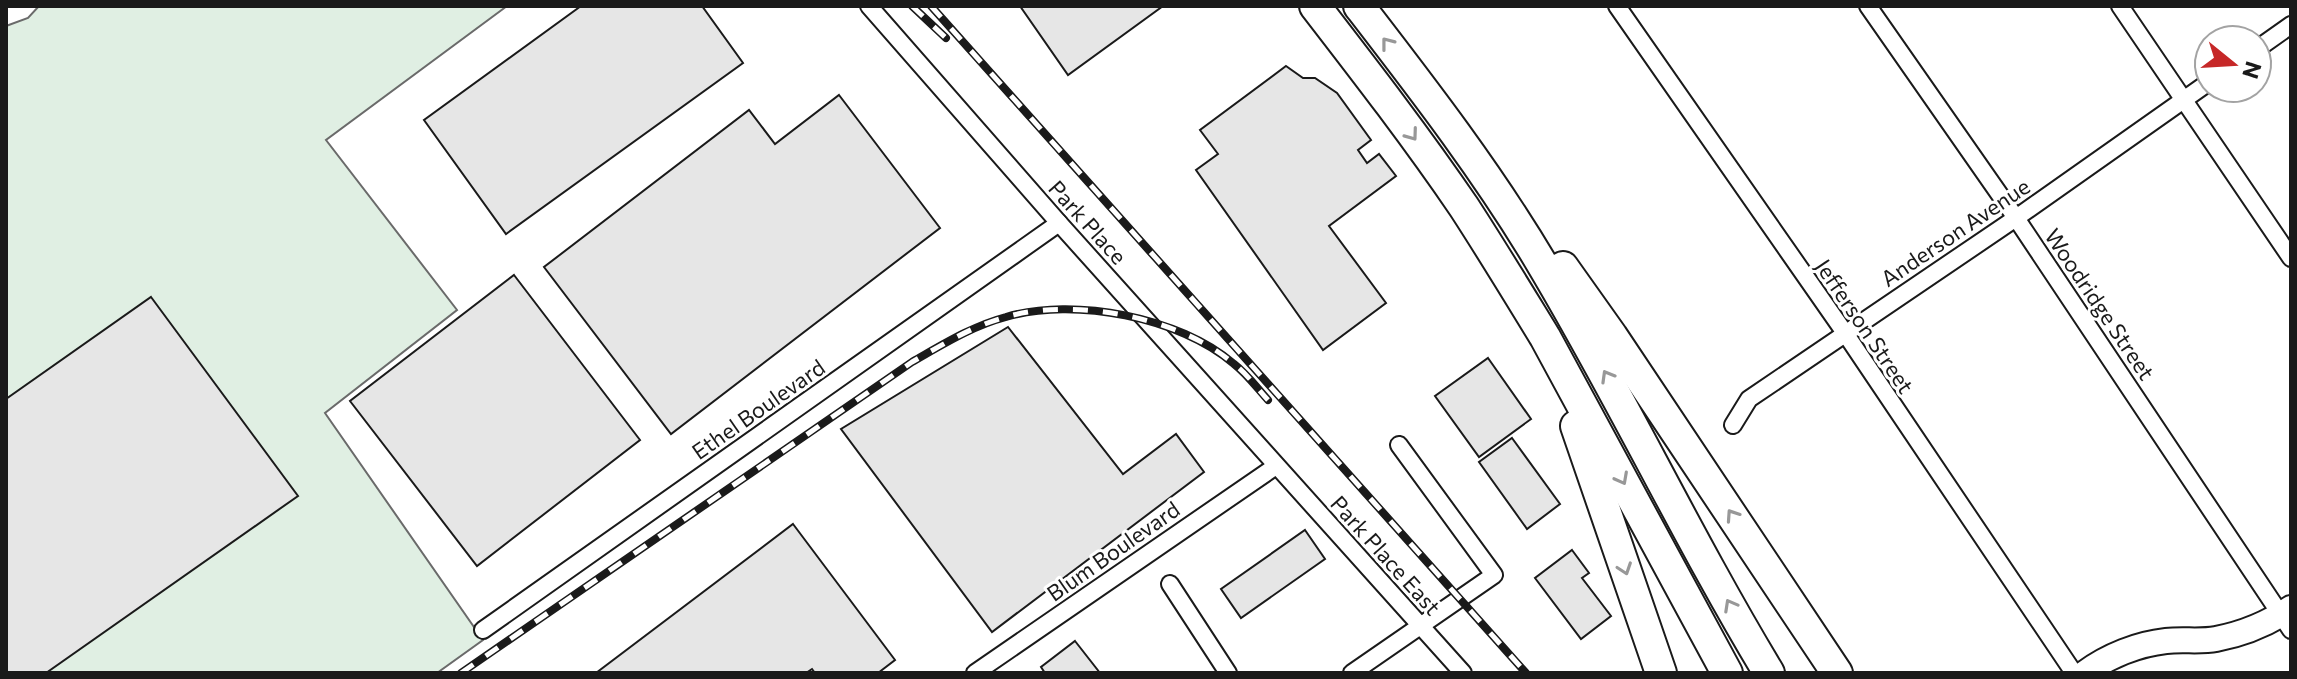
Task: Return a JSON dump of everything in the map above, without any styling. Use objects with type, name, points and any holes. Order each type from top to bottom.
[{"type":"highway","points":[[1315,6],[1456,197],[1545,337],[1727,673]]},
{"type":"highway","points":[[1359,6],[1547,243],[1837,673]]},
{"type":"highway","points":[[1425,91],[1541,261],[1769,673]]},
{"type":"highway","points":[[1545,337],[1661,673]]},
{"type":"main road","points":[[2085,673],[2114,656],[2141,646],[2166,641],[2212,640],[2287,618]]},
{"type":"street","name":"Park Place","points":[[869,6],[1276,466]]},
{"type":"street","name":"Jefferson Street","points":[[1617,6],[1845,333],[2074,673]]},
{"type":"street","name":"Woodridge Street","points":[[1868,6],[2287,618]]},
{"type":"street","points":[[2120,6],[2291,258]]},
{"type":"street","points":[[2273,38],[2291,25]]},
{"type":"street","name":"Anderson Avenue","points":[[1733,425],[1749,399],[2016,218],[2193,93]]},
{"type":"street","name":"Ethel Boulevard","points":[[483,630],[1059,223]]},
{"type":"street","points":[[1352,673],[1494,575],[1399,445]]},
{"type":"street","name":"Park Place East","points":[[1276,466],[1463,673]]},
{"type":"street","name":"Blum Boulevard","points":[[975,673],[1276,466]]},
{"type":"street","points":[[1170,584],[1228,673]]},
{"type":"green space","points":[[39,6],[507,6],[326,140],[457,310],[325,413],[483,640],[437,673],[6,673],[6,26],[28,18]]},
{"type":"building","points":[[581,6],[702,6],[743,63],[506,234],[424,120]]},
{"type":"building","points":[[1020,6],[1163,6],[1068,75]]},
{"type":"building","points":[[1286,66],[1303,78],[1315,78],[1337,93],[1371,140],[1358,150],[1367,163],[1379,154],[1396,176],[1329,226],[1386,303],[1323,350],[1196,170],[1218,154],[1200,130]]},
{"type":"building","points":[[839,95],[940,228],[671,434],[544,267],[749,110],[775,144]]},
{"type":"building","points":[[514,275],[640,440],[477,566],[350,401]]},
{"type":"building","points":[[151,297],[298,496],[46,673],[6,673],[6,399]]},
{"type":"building","points":[[1008,327],[1123,474],[1176,434],[1204,472],[992,632],[841,429]]},
{"type":"building","points":[[1488,358],[1531,419],[1479,457],[1435,396]]},
{"type":"building","points":[[1512,438],[1560,504],[1527,529],[1479,462]]},
{"type":"building","points":[[793,524],[895,660],[878,673],[815,673],[812,669],[806,673],[596,673]]},
{"type":"building","points":[[1305,530],[1325,559],[1241,618],[1221,589]]},
{"type":"building","points":[[1572,550],[1589,573],[1582,578],[1611,616],[1581,639],[1535,578]]},
{"type":"building","points":[[1075,641],[1100,673],[1045,673],[1041,667]]},
{"type":"railway","points":[[912,6],[946,38]]},
{"type":"railway","points":[[931,6],[1526,673]]},
{"type":"railway","points":[[461,673],[912,362],[981,325],[1033,311],[1063,309],[1125,315],[1156,323],[1211,348],[1239,368],[1268,400]]}]
